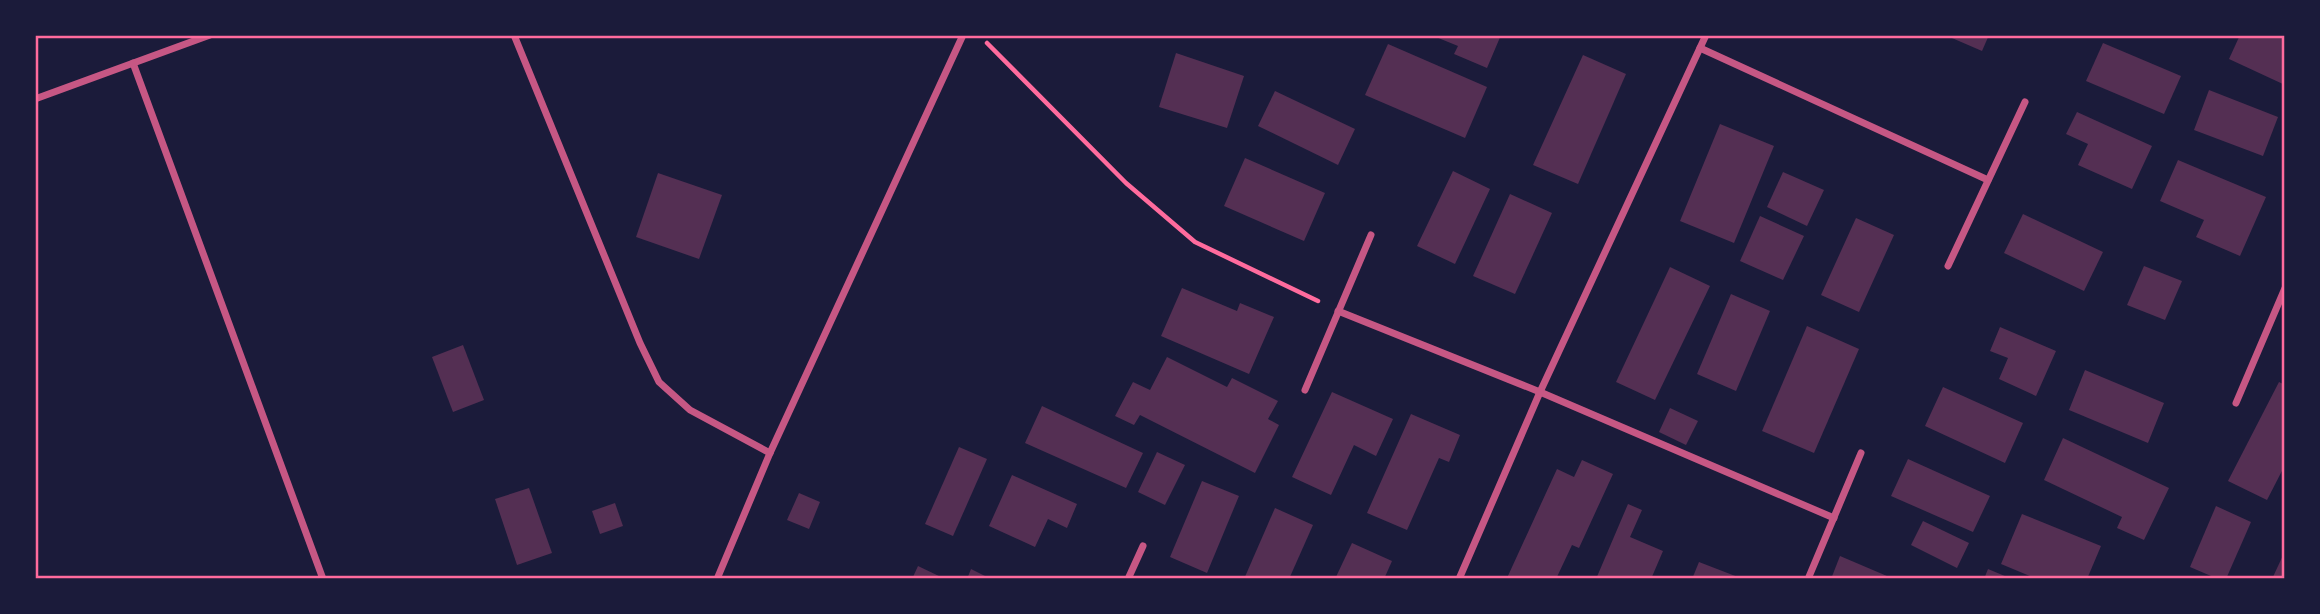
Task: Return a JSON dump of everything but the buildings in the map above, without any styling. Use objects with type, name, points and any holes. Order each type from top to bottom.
[{"type":"street","points":[[35,99],[210,35]]},
{"type":"street","points":[[514,35],[640,343],[659,382],[690,410],[770,453]]},
{"type":"street","points":[[718,579],[770,453],[963,35]]},
{"type":"street","points":[[1459,579],[1540,392],[1706,35]]},
{"type":"street","points":[[1700,48],[1988,180]]},
{"type":"street","points":[[133,63],[323,579]]},
{"type":"street","points":[[1948,266],[2025,102]]},
{"type":"street","points":[[1305,390],[1371,235]]},
{"type":"street","points":[[2236,403],[2282,301],[2285,288]]},
{"type":"street","points":[[1338,311],[1540,392],[1834,518]]},
{"type":"street","points":[[1808,579],[1861,453]]},
{"type":"street","points":[[1128,579],[1143,546]]},
{"type":"path","points":[[979,35],[1126,183],[1195,242],[1338,311]]}]
